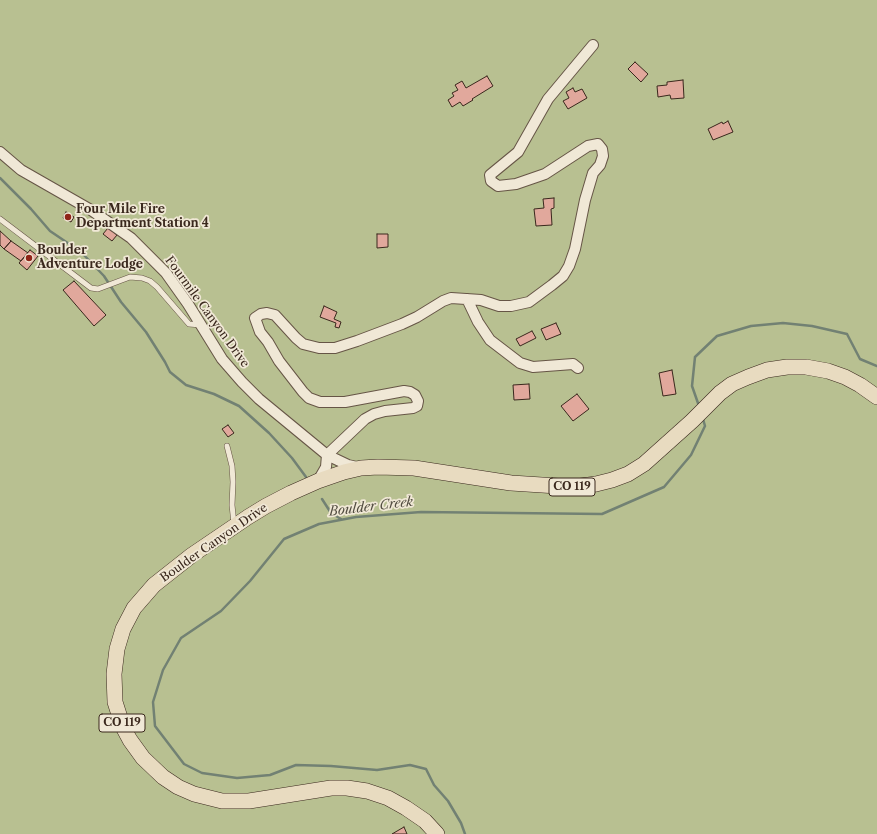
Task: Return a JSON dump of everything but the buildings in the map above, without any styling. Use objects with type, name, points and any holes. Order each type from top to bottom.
[{"type":"main road","name":"Boulder Canyon Drive","points":[[437,834],[425,821],[406,808],[388,798],[367,791],[347,788],[332,788],[249,801],[222,801],[201,796],[178,787],[163,777],[143,758],[133,745],[123,727],[118,713],[114,691],[116,649],[123,629],[134,608],[154,585],[192,555],[235,526],[266,506],[318,481],[344,472],[361,468],[378,467],[414,468],[511,483],[573,487],[596,484],[628,474],[644,464],[692,421],[720,393],[732,384],[767,370],[787,367],[806,367],[828,371],[845,377],[877,397]]},
{"type":"street","points":[[318,481],[326,467],[327,455],[365,419],[374,414],[385,411],[413,408],[417,406],[418,401],[415,395],[404,391],[345,402],[320,402],[309,398],[279,361],[268,342],[260,332],[255,318],[261,314],[267,313],[275,316],[303,344],[319,348],[334,348],[402,324],[451,298],[481,300],[499,306],[523,304],[529,302],[563,276],[569,266],[575,249],[585,200],[593,173],[600,165],[603,156],[602,149],[598,144],[588,146],[545,174],[516,184],[498,186],[491,181],[490,174],[518,152],[548,99],[593,45]]},
{"type":"street","name":"Fourmile Canyon Drive","points":[[1,153],[21,170],[91,210],[131,238],[166,273],[188,304],[222,359],[259,400],[327,455],[348,465],[361,468]]},
{"type":"street","points":[[467,299],[478,322],[490,340],[520,363],[533,367],[573,364],[578,368]]},
{"type":"lane","points":[[0,219],[91,288],[94,289],[104,286],[130,276],[142,278],[150,281],[189,324],[201,325]]},
{"type":"lane","points":[[227,446],[234,482],[232,505],[235,526]]},
{"type":"green space","points":[[0,0],[877,0],[877,834],[0,834]]},
{"type":"waterway","points":[[0,178],[31,209],[50,231],[81,252],[104,276],[121,302],[146,332],[170,372],[186,385],[214,394],[239,406],[269,433],[292,458],[306,477]]},
{"type":"waterway","name":"Boulder Creek","points":[[699,406],[692,386],[695,357],[717,336],[751,326],[783,323],[812,326],[847,334],[860,359],[877,366]]},
{"type":"waterway","name":"Boulder Creek","points":[[465,834],[461,823],[448,801],[434,785],[426,769],[410,765],[377,770],[296,765],[270,775],[237,778],[202,773],[184,764],[155,726],[153,702],[163,670],[181,638],[221,611],[250,581],[284,539],[319,524],[356,517],[421,512],[602,514],[664,487],[691,455],[705,426],[703,419]]},
{"type":"waterway","points":[[322,499],[331,513],[341,519]]},
{"type":"place","name":"Four Mile Fire Department Station 4","points":[[68,217]]},
{"type":"place","name":"Boulder Adventure Lodge","points":[[29,258]]}]
